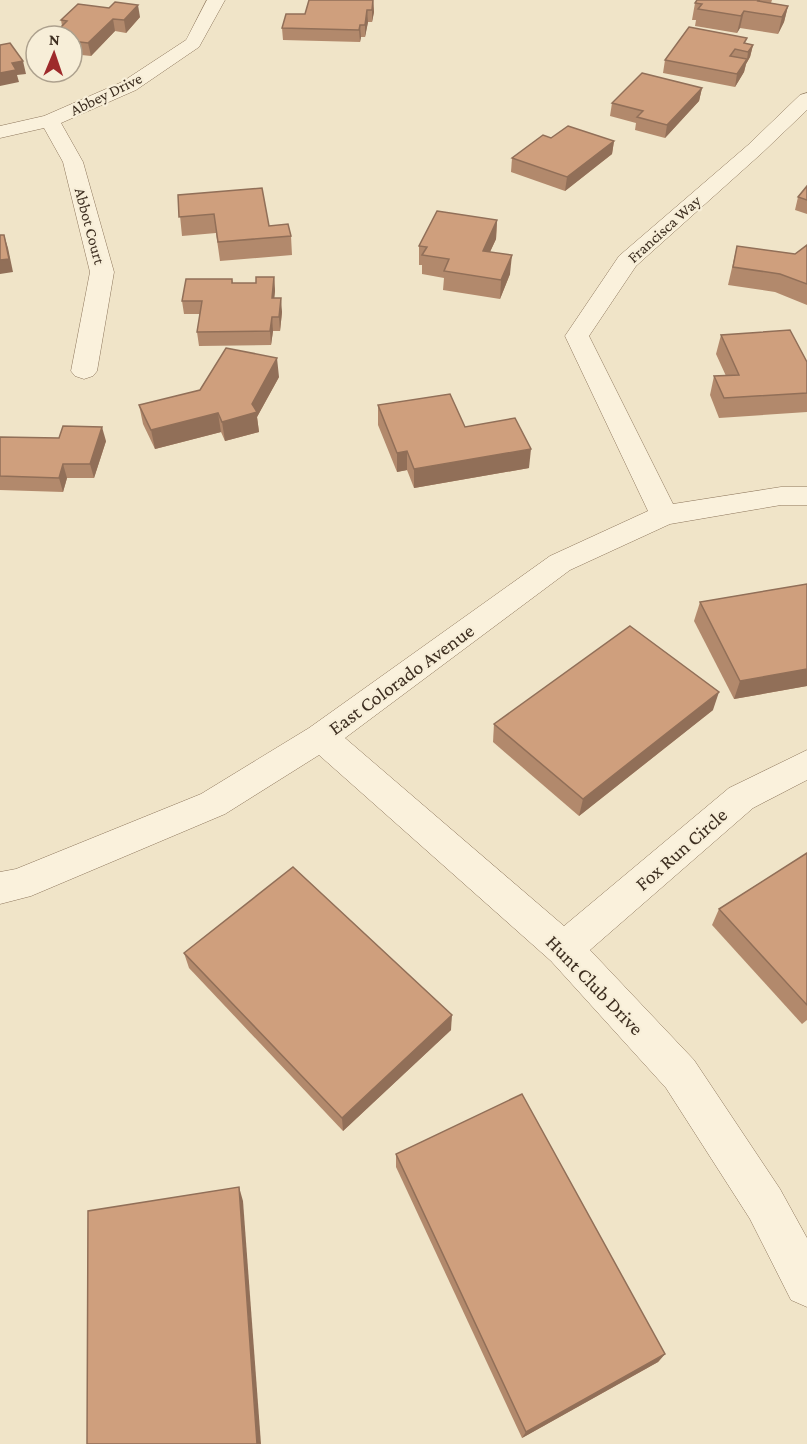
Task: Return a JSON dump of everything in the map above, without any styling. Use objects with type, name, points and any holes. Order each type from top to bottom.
[{"type":"street","name":"Abbey Drive","points":[[0,132],[50,121],[129,86],[193,43],[216,0]]},
{"type":"street","name":"Francisca Way","points":[[664,515],[577,336],[627,261],[807,99]]},
{"type":"street","name":"Abbot Court","points":[[50,121],[74,162],[102,272],[84,371]]},
{"type":"street","name":"East Colorado Avenue","points":[[0,888],[18,885],[213,804],[321,737],[560,563],[664,515],[781,496],[807,496]]},
{"type":"street","name":"Hunt Club Drive","points":[[321,737],[564,949],[680,1074],[765,1204],[807,1284]]},
{"type":"street","name":"Fox Run Circle","points":[[564,949],[741,798],[807,764]]},
{"type":"building","points":[[309,0],[373,0],[372,10],[367,10],[365,25],[360,25],[359,30],[282,28],[286,14],[305,14]]},
{"type":"building","points":[[697,0],[759,0],[788,6],[782,17],[744,11],[741,16],[698,9],[702,4],[695,3]]},
{"type":"building","points":[[115,2],[138,5],[124,20],[113,19],[88,43],[84,42],[84,24],[64,24],[67,21],[61,20],[78,4],[109,8]]},
{"type":"building","points":[[689,27],[747,38],[744,43],[753,45],[748,52],[735,49],[730,56],[747,59],[737,74],[665,60]]},
{"type":"building","points":[[10,43],[23,61],[12,63],[16,70],[0,73],[0,45]]},
{"type":"building","points":[[642,73],[702,88],[667,125],[637,117],[643,111],[612,103]]},
{"type":"building","points":[[568,126],[614,141],[567,177],[512,158],[543,135],[551,138]]},
{"type":"building","points":[[807,186],[807,200],[798,197]]},
{"type":"building","points":[[262,188],[269,226],[288,224],[291,236],[218,242],[214,214],[179,217],[178,195]]},
{"type":"building","points":[[437,211],[497,220],[483,251],[512,255],[501,280],[444,271],[449,259],[422,255],[427,247],[419,246]]},
{"type":"building","points":[[0,235],[4,235],[9,259],[0,260]]},
{"type":"building","points":[[807,245],[807,284],[780,274],[733,267],[737,246],[795,254]]},
{"type":"building","points":[[256,277],[274,277],[272,298],[281,298],[279,317],[272,317],[270,331],[197,332],[202,301],[182,301],[186,279],[232,279],[232,283],[256,283]]},
{"type":"building","points":[[790,330],[807,362],[807,393],[724,398],[714,376],[739,375],[721,335]]},
{"type":"building","points":[[226,348],[277,358],[252,404],[257,412],[222,422],[218,413],[151,430],[139,405],[200,390]]},
{"type":"building","points":[[450,394],[465,427],[515,418],[531,449],[414,469],[407,451],[397,453],[378,405]]},
{"type":"building","points":[[63,426],[102,427],[90,464],[63,464],[59,478],[0,476],[0,437],[59,438]]},
{"type":"building","points":[[807,584],[807,669],[740,681],[700,602]]},
{"type":"building","points":[[630,626],[719,692],[583,799],[494,724]]},
{"type":"building","points":[[807,853],[807,1005],[719,909]]},
{"type":"building","points":[[293,867],[452,1015],[342,1118],[184,953]]},
{"type":"building","points":[[522,1094],[665,1354],[526,1432],[396,1154]]},
{"type":"building","points":[[239,1187],[257,1444],[87,1444],[88,1211]]}]
